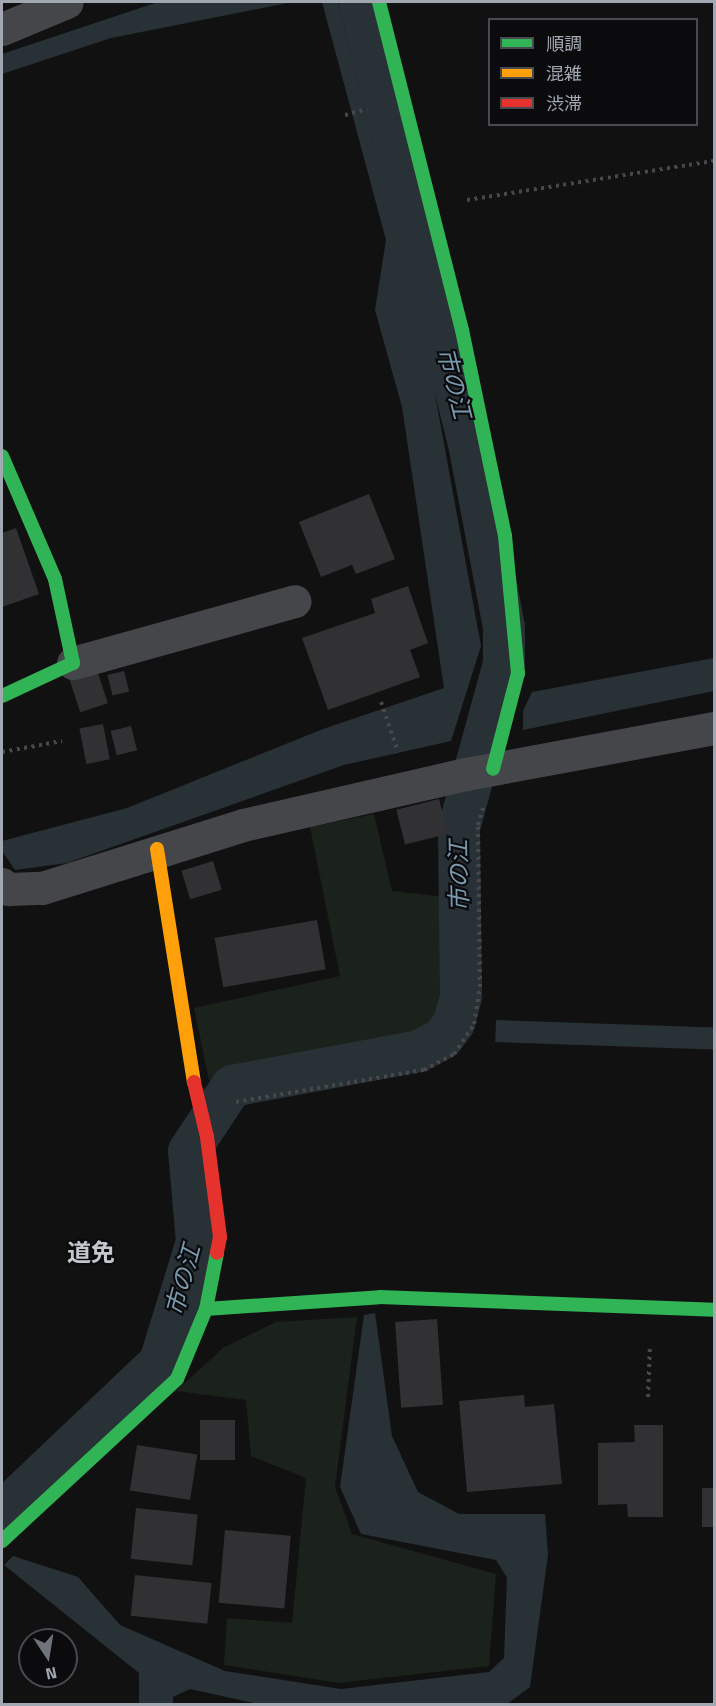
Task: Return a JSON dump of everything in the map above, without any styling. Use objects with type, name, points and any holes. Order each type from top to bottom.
[{"type":"street","points":[[2,29],[67,2]]},
{"type":"street","points":[[379,2],[431,206],[505,536],[518,673],[479,771]]},
{"type":"street","points":[[2,456],[55,579],[73,663]]},
{"type":"street","points":[[2,696],[73,663],[295,601]]},
{"type":"street","points":[[4,888],[42,888],[156,849],[243,825],[411,786],[479,771],[714,728]]},
{"type":"street","points":[[2,1541],[177,1379],[206,1309],[220,1237],[207,1137],[200,1114],[156,849]]},
{"type":"street","points":[[206,1309],[380,1298],[651,1305],[714,1310]]},
{"type":"path","points":[[345,115],[375,107]]},
{"type":"path","points":[[431,206],[714,161]]},
{"type":"path","points":[[381,702],[411,786]]},
{"type":"path","points":[[2,752],[62,741]]},
{"type":"path","points":[[231,1102],[424,1070],[454,1054],[474,1024],[480,987],[479,771]]},
{"type":"path","points":[[648,1397],[651,1305]]},
{"type":"shaded area","points":[[158,2],[293,2],[111,38],[2,74],[2,54]]},
{"type":"shaded area","points":[[322,2],[338,2],[432,378],[481,646],[451,741],[344,765],[67,863],[15,870],[2,851],[2,841],[127,808],[323,729],[444,688],[402,407],[375,310],[386,240]]},
{"type":"shaded area","points":[[714,658],[714,691],[523,730],[523,711],[532,692]]},
{"type":"shaded area","points":[[374,814],[392,891],[445,897],[446,1014],[423,1039],[209,1080],[194,1008],[340,976],[310,827]]},
{"type":"shaded area","points":[[496,1020],[714,1028],[713,1050],[495,1042]]},
{"type":"shaded area","points":[[375,1313],[392,1436],[418,1492],[459,1514],[545,1514],[548,1555],[530,1687],[507,1704],[258,1704],[190,1689],[173,1697],[173,1704],[139,1704],[139,1673],[4,1565],[13,1556],[78,1577],[120,1625],[225,1671],[341,1689],[489,1672],[504,1658],[507,1578],[496,1560],[361,1534],[340,1487],[364,1315]]},
{"type":"shaded area","points":[[357,1317],[335,1487],[352,1534],[496,1574],[489,1666],[339,1683],[224,1665],[227,1618],[292,1623],[306,1478],[251,1456],[246,1400],[176,1391],[223,1348],[276,1322]]},
{"type":"building","points":[[369,494],[395,559],[356,574],[352,565],[321,577],[299,522]]},
{"type":"building","points":[[16,528],[39,594],[2,607],[2,533]]},
{"type":"building","points":[[408,586],[428,643],[410,650],[420,677],[328,710],[302,638],[375,613],[371,599]]},
{"type":"building","points":[[97,670],[108,703],[80,712],[69,679]]},
{"type":"building","points":[[124,671],[129,691],[113,695],[108,675]]},
{"type":"building","points":[[103,724],[110,759],[86,764],[79,729]]},
{"type":"building","points":[[131,726],[137,750],[117,755],[111,731]]},
{"type":"building","points":[[439,799],[448,834],[405,845],[396,810]]},
{"type":"building","points":[[213,861],[222,890],[190,899],[181,871]]},
{"type":"building","points":[[317,920],[326,969],[223,987],[215,938]]},
{"type":"building","points":[[437,1319],[443,1405],[401,1408],[395,1322]]},
{"type":"building","points":[[524,1395],[525,1407],[554,1404],[562,1484],[467,1492],[459,1401]]},
{"type":"building","points":[[200,1420],[235,1420],[235,1460],[200,1460]]},
{"type":"building","points":[[634,1425],[663,1425],[663,1517],[628,1517],[627,1504],[598,1505],[598,1443],[635,1442]]},
{"type":"building","points":[[137,1445],[197,1455],[190,1500],[130,1490]]},
{"type":"building","points":[[702,1488],[714,1488],[714,1527],[702,1527]]},
{"type":"building","points":[[136,1508],[198,1514],[192,1565],[131,1559]]},
{"type":"building","points":[[225,1530],[291,1536],[284,1608],[219,1603]]},
{"type":"building","points":[[135,1575],[212,1583],[207,1624],[131,1616]]},
{"type":"waterway","name":"市の江","points":[[2,1512],[160,1362],[197,1242],[189,1151],[232,1086],[419,1051],[442,1039],[454,1023],[461,997],[459,828],[504,663],[504,627],[470,448],[360,2]]},
{"type":"traffic: fast","points":[[379,2],[462,330],[505,536],[518,673],[493,769]]},
{"type":"traffic: fast","points":[[2,456],[55,579],[73,663],[2,696]]},
{"type":"traffic: fast","points":[[2,1541],[177,1379],[206,1309],[217,1253]]},
{"type":"traffic: fast","points":[[206,1309],[380,1297],[714,1310]]},
{"type":"traffic: slow","points":[[157,849],[194,1082]]},
{"type":"traffic: jam","points":[[194,1082],[207,1137],[220,1237],[217,1253]]},
{"type":"district","name":"道免","points":[[91,1253]]}]
